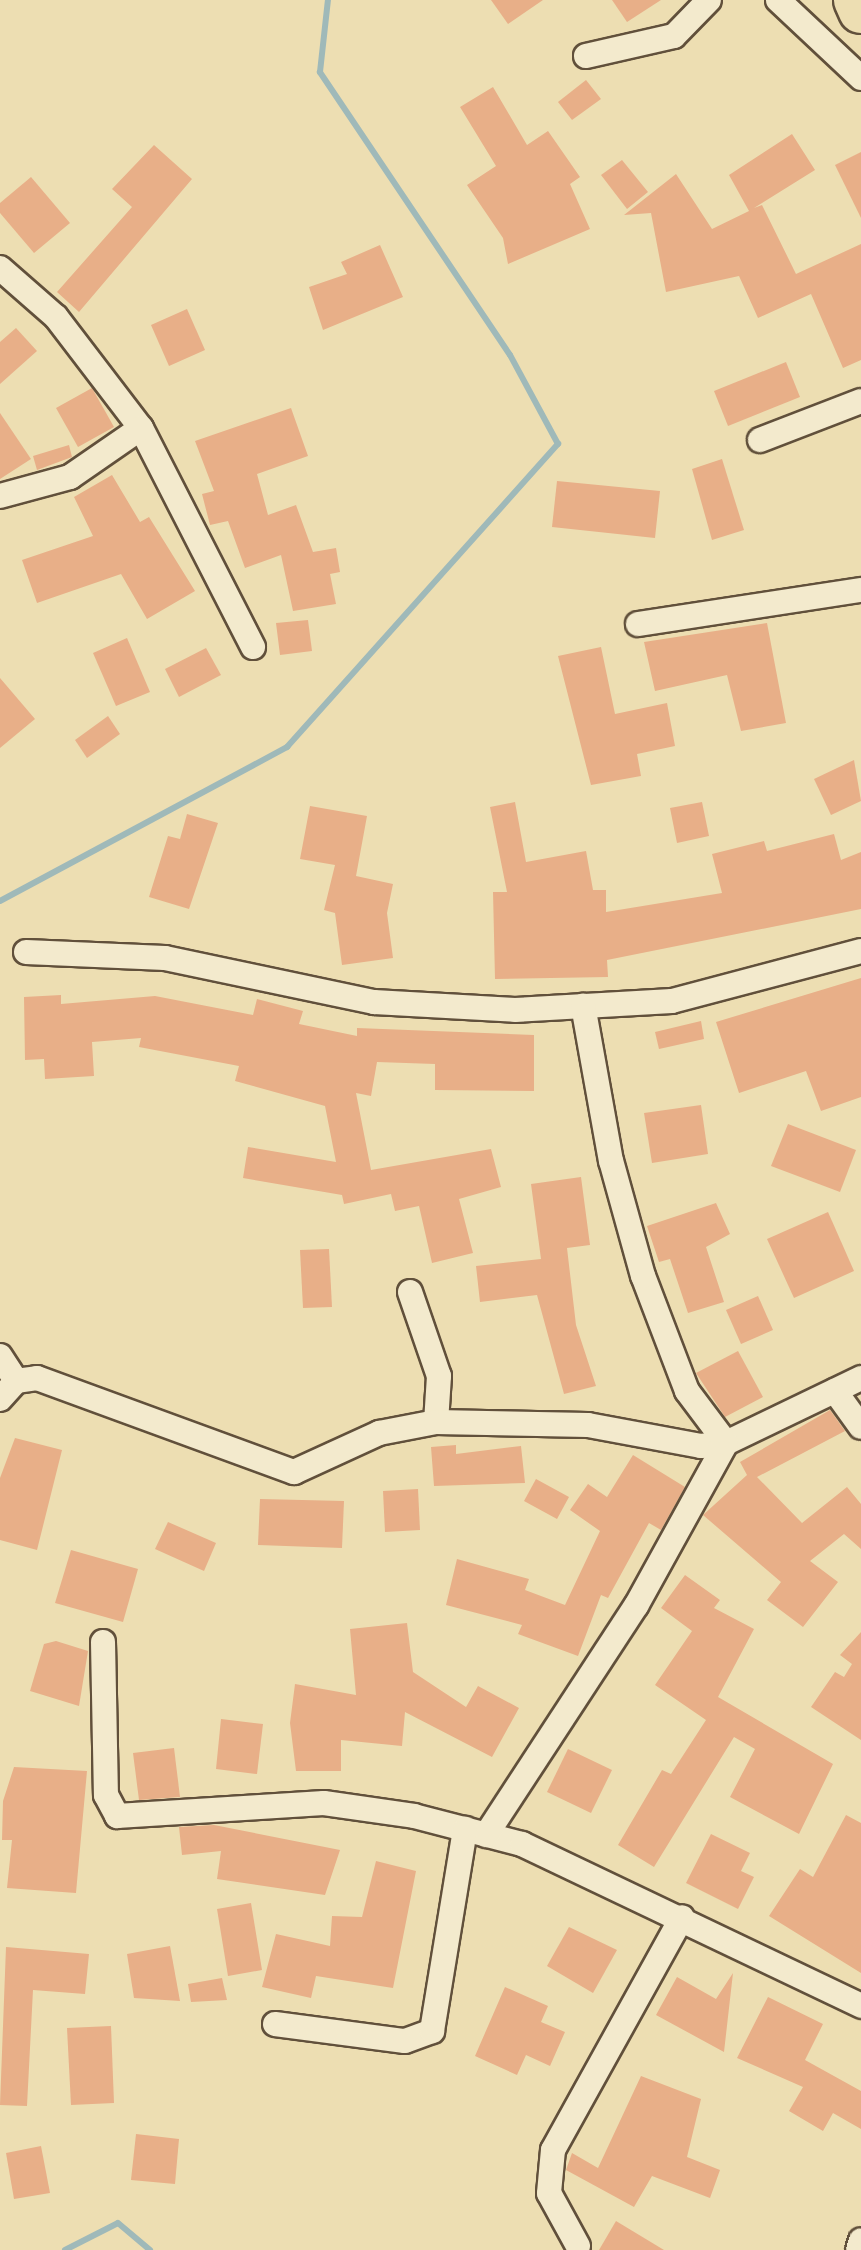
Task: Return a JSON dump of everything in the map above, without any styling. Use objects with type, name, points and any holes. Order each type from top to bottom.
[{"type":"highway","points":[[856,0],[861,11]]},
{"type":"street","points":[[586,56],[674,36],[709,0]]},
{"type":"street","points":[[778,0],[861,78]]},
{"type":"street","points":[[0,268],[56,317],[141,428],[253,647]]},
{"type":"street","points":[[760,440],[861,401]]},
{"type":"street","points":[[0,496],[70,477],[141,428]]},
{"type":"street","points":[[638,624],[861,590]]},
{"type":"street","points":[[26,952],[165,958],[374,1002],[583,1006],[672,1001],[861,951]]},
{"type":"street","points":[[583,1006],[611,1161],[643,1276],[687,1391],[726,1443]]},
{"type":"street","points":[[410,1292],[439,1376],[436,1422]]},
{"type":"street","points":[[0,1356],[16,1381]]},
{"type":"street","points":[[0,1399],[16,1381],[37,1378],[294,1472],[379,1433],[436,1422],[588,1425],[701,1446],[726,1443],[861,1378]]},
{"type":"street","points":[[835,1391],[861,1427]]},
{"type":"street","points":[[275,2024],[405,2041],[432,2031],[476,1832],[636,1606],[726,1443]]},
{"type":"street","points":[[103,1642],[106,1795],[117,1816],[324,1803],[476,1832],[682,1917],[861,2006]]},
{"type":"street","points":[[578,2246],[549,2193],[553,2150],[682,1917]]},
{"type":"street","points":[[858,2250],[861,2240]]},
{"type":"building","points":[[491,0],[543,0],[508,24]]},
{"type":"building","points":[[612,0],[661,0],[627,22]]},
{"type":"building","points":[[586,80],[601,99],[572,120],[558,102]]},
{"type":"building","points":[[493,87],[527,145],[548,131],[580,177],[570,184],[590,229],[508,264],[503,238],[467,185],[496,166],[460,107]]},
{"type":"building","points":[[792,134],[815,170],[754,208],[762,205],[796,274],[861,244],[861,360],[843,368],[811,294],[758,318],[739,276],[666,292],[651,213],[624,215],[676,174],[712,229],[749,211],[729,175]]},
{"type":"building","points":[[154,145],[192,179],[79,312],[57,292],[132,207],[112,189]]},
{"type":"building","points":[[861,152],[861,218],[835,165]]},
{"type":"building","points":[[622,160],[648,192],[627,209],[601,175]]},
{"type":"building","points":[[31,177],[70,223],[34,253],[0,213],[0,203]]},
{"type":"building","points":[[380,245],[403,297],[323,330],[309,287],[347,274],[341,262]]},
{"type":"building","points":[[187,309],[205,350],[169,366],[151,325]]},
{"type":"building","points":[[16,328],[37,351],[0,384],[0,342]]},
{"type":"building","points":[[786,362],[800,397],[728,426],[714,391]]},
{"type":"building","points":[[92,388],[114,427],[78,447],[56,408]]},
{"type":"building","points":[[291,408],[308,456],[257,474],[268,515],[296,505],[313,552],[336,548],[340,572],[330,574],[336,604],[293,611],[281,555],[245,568],[228,521],[210,525],[202,494],[214,491],[195,441]]},
{"type":"building","points":[[0,413],[31,459],[0,479]]},
{"type":"building","points":[[69,445],[72,457],[37,470],[33,456]]},
{"type":"building","points":[[722,459],[744,530],[712,540],[692,469]]},
{"type":"building","points":[[112,475],[140,522],[149,517],[195,591],[147,619],[121,574],[37,603],[22,560],[93,536],[74,497]]},
{"type":"building","points":[[557,481],[660,491],[655,538],[552,527]]},
{"type":"building","points":[[308,620],[312,651],[280,655],[276,623]]},
{"type":"building","points":[[767,623],[786,723],[741,731],[727,675],[655,691],[644,642]]},
{"type":"building","points":[[127,638],[150,692],[116,706],[93,653]]},
{"type":"building","points":[[601,647],[615,714],[667,703],[675,746],[637,754],[641,776],[591,785],[558,656]]},
{"type":"building","points":[[206,648],[221,675],[179,697],[165,669]]},
{"type":"building","points":[[0,678],[35,719],[0,748]]},
{"type":"building","points":[[108,716],[120,734],[87,758],[75,740]]},
{"type":"building","points":[[854,760],[861,801],[831,815],[814,779]]},
{"type":"building","points":[[515,802],[526,862],[586,851],[593,890],[606,890],[606,912],[722,893],[712,854],[764,841],[767,851],[834,834],[841,860],[861,852],[861,909],[607,960],[608,977],[495,979],[493,892],[507,892],[490,807]]},
{"type":"building","points":[[702,802],[709,836],[677,843],[670,808]]},
{"type":"building","points":[[310,806],[367,816],[356,876],[393,884],[387,913],[393,958],[342,965],[335,913],[324,910],[335,865],[300,859]]},
{"type":"building","points":[[187,814],[218,823],[189,909],[149,897],[168,836],[180,839]]},
{"type":"building","points":[[861,978],[861,1097],[821,1111],[806,1071],[739,1093],[716,1022]]},
{"type":"building","points":[[61,995],[61,1004],[155,996],[253,1015],[257,999],[303,1011],[299,1024],[357,1036],[357,1028],[534,1035],[534,1091],[435,1090],[435,1064],[377,1062],[371,1096],[356,1093],[371,1170],[491,1149],[501,1187],[459,1199],[473,1253],[432,1263],[419,1206],[395,1211],[391,1194],[344,1204],[342,1195],[243,1178],[248,1147],[336,1162],[325,1106],[235,1081],[239,1066],[139,1047],[141,1038],[92,1042],[94,1076],[45,1079],[44,1059],[25,1060],[24,997]]},
{"type":"building","points":[[701,1021],[704,1039],[659,1049],[655,1032]]},
{"type":"building","points":[[701,1105],[708,1154],[652,1163],[644,1113]]},
{"type":"building","points":[[788,1124],[856,1150],[840,1192],[771,1166]]},
{"type":"building","points":[[581,1177],[590,1245],[567,1248],[576,1325],[596,1386],[564,1394],[537,1295],[480,1302],[476,1266],[541,1259],[531,1184]]},
{"type":"building","points":[[716,1203],[730,1234],[706,1247],[724,1302],[688,1313],[670,1259],[659,1262],[647,1226]]},
{"type":"building","points":[[828,1212],[854,1271],[794,1298],[767,1239]]},
{"type":"building","points":[[329,1249],[332,1307],[303,1308],[300,1250]]},
{"type":"building","points":[[758,1296],[773,1330],[741,1344],[726,1310]]},
{"type":"building","points":[[738,1351],[763,1397],[725,1417],[696,1373]]},
{"type":"building","points":[[830,1410],[845,1431],[757,1477],[802,1523],[847,1487],[861,1504],[861,1549],[844,1534],[810,1561],[838,1582],[803,1627],[767,1600],[781,1582],[703,1515],[747,1475],[740,1462]]},
{"type":"building","points":[[15,1438],[62,1450],[37,1550],[0,1540],[0,1478]]},
{"type":"building","points":[[456,1445],[456,1454],[521,1446],[525,1483],[434,1486],[431,1447]]},
{"type":"building","points":[[633,1455],[685,1487],[661,1530],[649,1523],[608,1598],[601,1595],[578,1656],[518,1634],[522,1625],[446,1605],[457,1559],[529,1579],[525,1590],[565,1605],[600,1531],[570,1510],[588,1484],[607,1497]]},
{"type":"building","points":[[536,1479],[569,1497],[557,1519],[524,1501]]},
{"type":"building","points":[[418,1489],[420,1530],[385,1532],[383,1491]]},
{"type":"building","points":[[260,1499],[344,1501],[342,1548],[258,1545]]},
{"type":"building","points":[[168,1522],[216,1543],[204,1571],[155,1549]]},
{"type":"building","points":[[71,1550],[138,1569],[123,1622],[55,1603]]},
{"type":"building","points":[[685,1575],[720,1600],[714,1608],[754,1629],[718,1697],[833,1764],[799,1834],[730,1797],[755,1749],[734,1737],[654,1867],[618,1845],[662,1770],[671,1774],[706,1720],[655,1685],[692,1631],[661,1608]]},
{"type":"building","points":[[407,1623],[413,1672],[466,1707],[478,1686],[519,1708],[492,1757],[405,1712],[402,1746],[341,1740],[341,1771],[296,1771],[290,1723],[295,1684],[356,1695],[350,1629]]},
{"type":"building","points":[[861,1632],[861,1740],[811,1707],[835,1672],[844,1677],[852,1664],[840,1655]]},
{"type":"building","points":[[56,1641],[88,1651],[79,1706],[30,1691],[44,1644]]},
{"type":"building","points":[[221,1719],[263,1724],[257,1774],[216,1769]]},
{"type":"building","points":[[174,1748],[180,1797],[139,1800],[133,1753]]},
{"type":"building","points":[[568,1749],[612,1770],[591,1813],[547,1792]]},
{"type":"building","points":[[14,1767],[87,1771],[76,1893],[7,1888],[12,1840],[2,1840],[3,1801]]},
{"type":"building","points":[[846,1815],[861,1823],[861,1973],[769,1916],[800,1869],[813,1877]]},
{"type":"building","points":[[214,1825],[340,1850],[325,1895],[217,1879],[221,1851],[182,1855],[179,1827]]},
{"type":"building","points":[[711,1834],[750,1853],[741,1871],[754,1877],[738,1909],[686,1883]]},
{"type":"building","points":[[376,1861],[416,1871],[393,1988],[316,1976],[311,1998],[262,1987],[276,1934],[330,1946],[332,1916],[362,1917]]},
{"type":"building","points":[[251,1903],[262,1970],[228,1976],[217,1909]]},
{"type":"building","points":[[569,1927],[617,1950],[593,1993],[547,1966]]},
{"type":"building","points":[[170,1946],[180,2001],[134,1998],[127,1954]]},
{"type":"building","points":[[6,1947],[89,1954],[85,1994],[33,1990],[27,2106],[0,2105]]},
{"type":"building","points":[[733,1973],[724,2052],[656,2015],[677,1977],[716,1999]]},
{"type":"building","points":[[222,1978],[227,2000],[191,2002],[188,1984]]},
{"type":"building","points":[[505,1987],[548,2006],[541,2022],[565,2032],[550,2066],[526,2055],[517,2075],[475,2056]]},
{"type":"building","points":[[768,1997],[823,2024],[805,2060],[861,2091],[861,2129],[833,2113],[823,2131],[789,2111],[803,2087],[737,2058]]},
{"type":"building","points":[[111,2026],[114,2103],[71,2105],[67,2028]]},
{"type":"building","points":[[641,2076],[701,2099],[687,2157],[720,2170],[710,2198],[652,2176],[634,2207],[566,2170],[572,2153],[598,2168]]},
{"type":"building","points":[[136,2134],[179,2139],[175,2184],[131,2180]]},
{"type":"building","points":[[41,2146],[50,2193],[14,2199],[6,2153]]},
{"type":"building","points":[[616,2221],[664,2250],[599,2250]]},
{"type":"waterway","points":[[0,901],[287,747],[558,444],[510,355],[320,72],[328,0]]},
{"type":"waterway","points":[[65,2250],[118,2223],[150,2250]]}]
